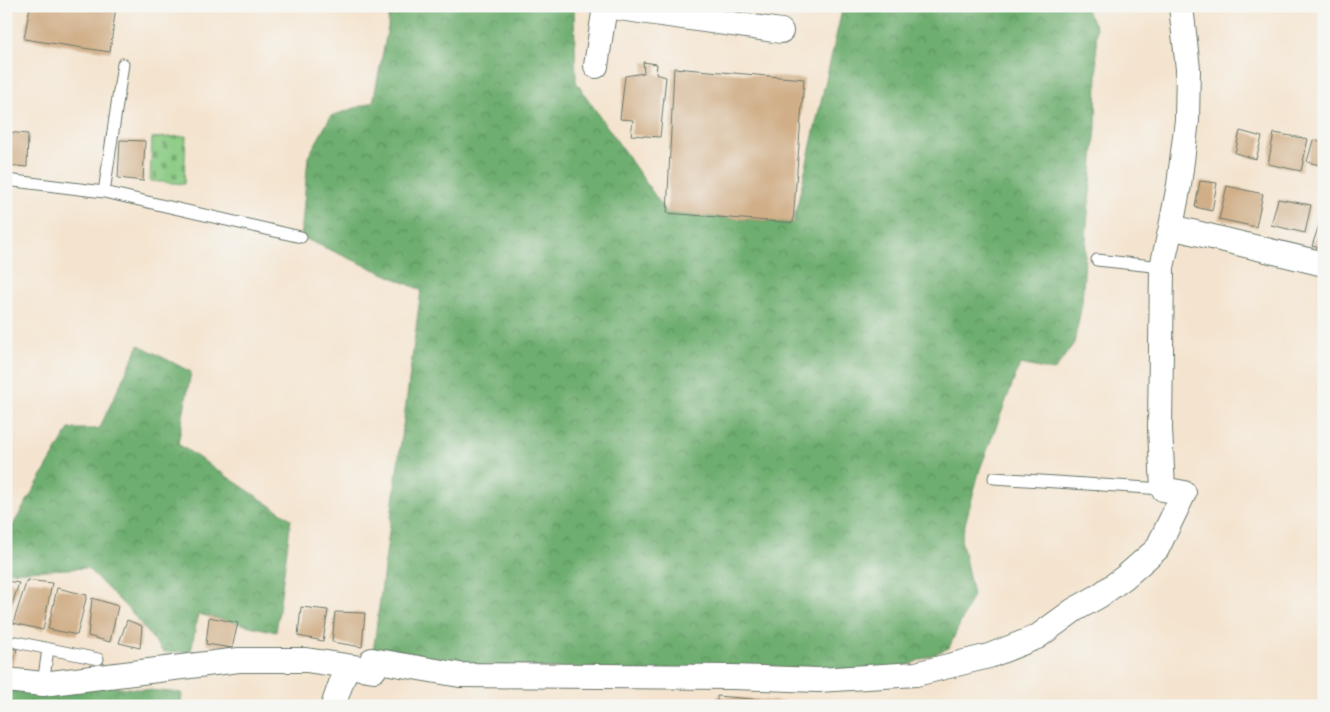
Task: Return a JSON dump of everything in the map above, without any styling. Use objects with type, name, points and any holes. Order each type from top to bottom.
[{"type":"street","points":[[596,66],[605,6],[781,31]]},
{"type":"street","points":[[6,680],[43,684],[239,660],[306,660],[374,670],[372,660],[460,675],[732,677],[818,680],[916,674],[989,656],[1037,637],[1125,577],[1157,549],[1184,493],[1163,489],[1160,429],[1162,267],[1172,227],[1187,120],[1188,69],[1181,6]]},
{"type":"street","points":[[1172,227],[1324,264]]},
{"type":"street","points":[[332,706],[347,666]]},
{"type":"lane","points":[[104,192],[123,64]]},
{"type":"lane","points":[[6,180],[104,192],[301,237]]},
{"type":"lane","points":[[1097,260],[1162,267]]},
{"type":"lane","points":[[994,478],[1163,489]]},
{"type":"lane","points":[[16,642],[98,659]]},
{"type":"lane","points":[[43,684],[48,649]]},
{"type":"green space","points":[[389,6],[574,6],[576,82],[667,213],[793,223],[843,6],[1084,6],[1096,27],[1096,127],[1082,304],[1074,343],[1054,371],[1020,364],[980,469],[961,539],[973,595],[949,648],[881,676],[762,678],[372,660],[421,290],[301,237],[308,157],[331,116],[373,102],[388,27]]},
{"type":"green space","points":[[186,136],[184,184],[150,181],[152,138]]},
{"type":"green space","points":[[139,345],[191,372],[178,444],[291,519],[276,632],[198,614],[191,652],[163,652],[134,615],[87,568],[6,572],[6,537],[69,429],[99,429]]},
{"type":"green space","points":[[6,677],[182,693],[181,706],[6,706]]},
{"type":"building","points":[[30,6],[116,6],[110,52],[24,39]]},
{"type":"building","points":[[643,62],[657,64],[656,74],[666,77],[660,137],[631,135],[633,120],[620,119],[625,76],[644,73]]},
{"type":"building","points":[[674,68],[804,79],[793,223],[667,213]]},
{"type":"building","points":[[1240,131],[1262,137],[1256,159],[1235,153]]},
{"type":"building","points":[[6,132],[28,134],[27,167],[6,165]]},
{"type":"building","points":[[1274,133],[1308,139],[1301,171],[1268,164]]},
{"type":"building","points":[[120,140],[145,141],[143,181],[118,178]]},
{"type":"building","points":[[1313,140],[1324,142],[1324,166],[1307,162]]},
{"type":"building","points":[[1200,181],[1217,183],[1212,211],[1195,207]]},
{"type":"building","points":[[1227,186],[1263,194],[1256,227],[1219,219]]},
{"type":"building","points":[[1278,199],[1311,205],[1305,233],[1271,225]]},
{"type":"building","points":[[1324,213],[1324,249],[1312,246]]},
{"type":"building","points":[[27,580],[52,583],[43,630],[13,623]]},
{"type":"building","points":[[6,581],[19,583],[7,620],[6,620]]},
{"type":"building","points":[[57,588],[87,595],[77,635],[48,629]]},
{"type":"building","points":[[92,598],[118,606],[110,642],[88,636]]},
{"type":"building","points":[[301,607],[328,610],[323,641],[298,636]]},
{"type":"building","points":[[335,612],[365,613],[362,647],[332,642]]},
{"type":"building","points":[[209,617],[238,623],[232,648],[206,644]]},
{"type":"building","points":[[127,620],[142,626],[140,648],[119,643]]},
{"type":"building","points":[[6,648],[17,649],[10,673],[6,672]]},
{"type":"building","points":[[717,696],[786,702],[786,706],[717,706]]}]
